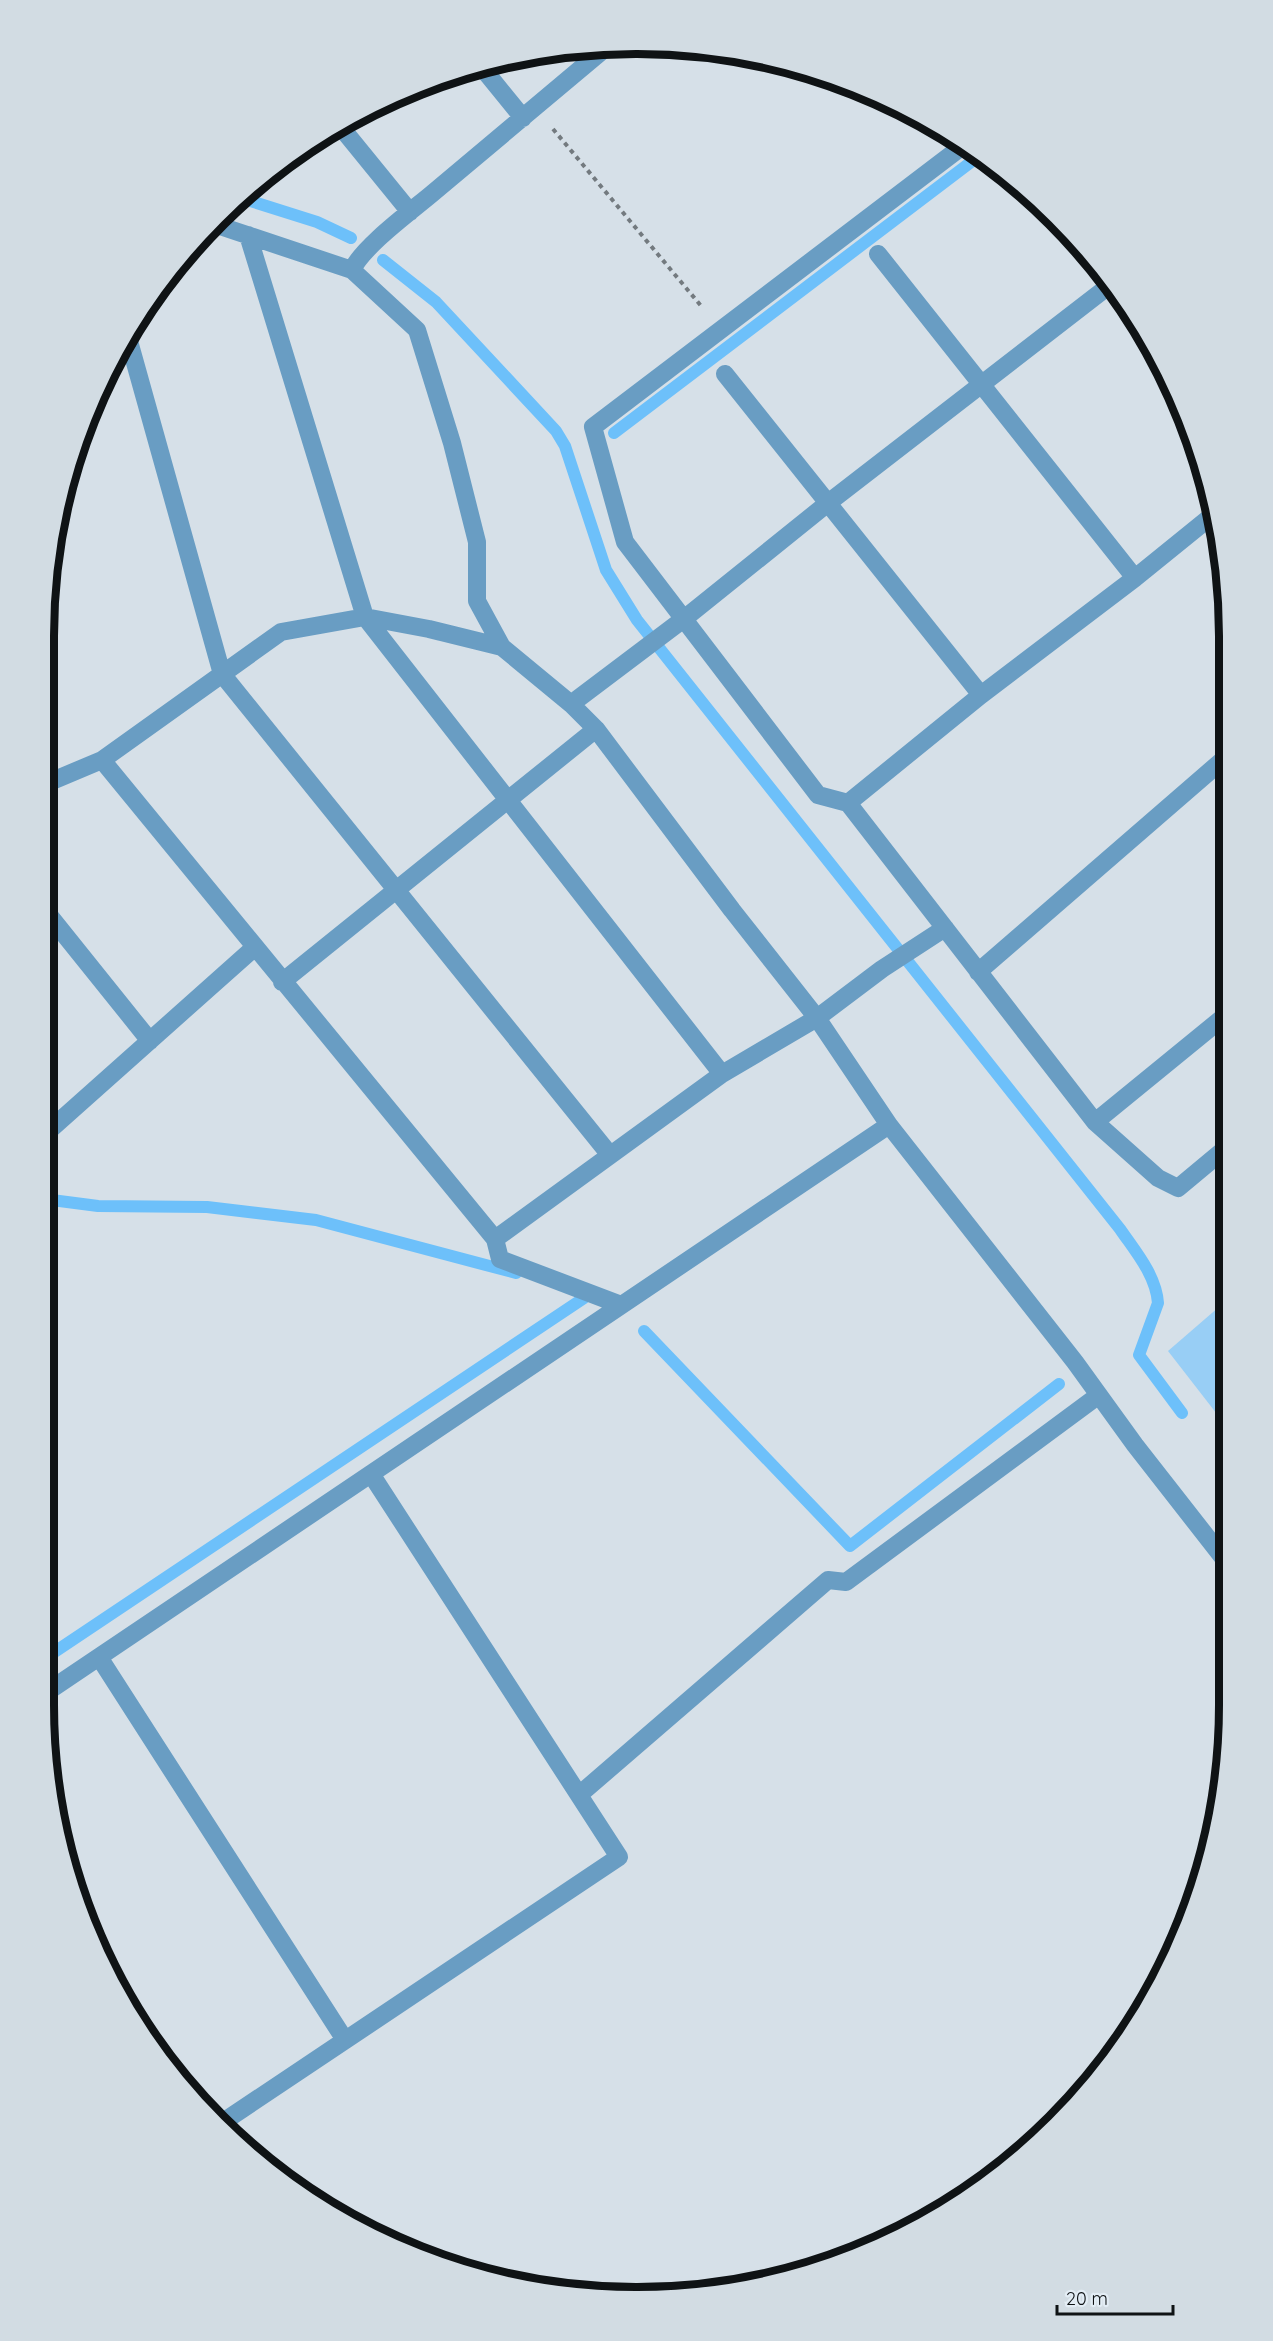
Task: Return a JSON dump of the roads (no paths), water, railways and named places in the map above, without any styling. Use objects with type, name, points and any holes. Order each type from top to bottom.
[{"type":"street","points":[[352,270],[355,263],[373,245],[410,212],[597,55]]},
{"type":"street","points":[[489,73],[529,112]]},
{"type":"street","points":[[345,132],[410,212]]},
{"type":"street","points":[[957,150],[593,427],[625,542],[681,621],[818,795],[848,803],[1095,1122],[1158,1178],[1178,1188],[1219,1154]]},
{"type":"street","points":[[223,227],[352,270],[417,330],[452,443],[477,542],[477,601],[502,647],[571,704],[596,729],[732,910],[817,1018],[889,1125],[1219,1552]]},
{"type":"street","points":[[248,235],[365,617],[722,1074]]},
{"type":"street","points":[[878,254],[1135,578]]},
{"type":"street","points":[[571,704],[681,621],[828,503],[1104,289]]},
{"type":"street","points":[[131,347],[222,674],[610,1155]]},
{"type":"street","points":[[725,374],[981,695]]},
{"type":"street","points":[[848,803],[981,695],[1135,578],[1207,520]]},
{"type":"street","points":[[54,780],[102,760],[281,632],[365,617],[429,629],[502,647]]},
{"type":"street","points":[[282,981],[596,729]]},
{"type":"street","points":[[102,760],[495,1239],[500,1259],[621,1305]]},
{"type":"street","points":[[978,972],[1219,763]]},
{"type":"street","points":[[54,921],[150,1041]]},
{"type":"street","points":[[495,1239],[722,1074],[817,1018],[882,969],[945,928]]},
{"type":"street","points":[[54,1126],[255,948]]},
{"type":"street","points":[[1095,1122],[1219,1021]]},
{"type":"street","points":[[54,1687],[889,1125]]},
{"type":"street","points":[[579,1795],[828,1580],[846,1582],[1099,1395]]},
{"type":"street","points":[[228,2119],[620,1857],[370,1474]]},
{"type":"street","points":[[99,1657],[345,2040]]},
{"type":"waterway","points":[[614,433],[973,161]]},
{"type":"waterway","points":[[250,201],[317,222],[351,238]]},
{"type":"waterway","points":[[383,260],[436,302],[556,431],[565,446],[606,570],[637,620],[1120,1229],[1149,1273],[1158,1303],[1139,1355],[1182,1413]]},
{"type":"waterway","points":[[54,1200],[98,1206],[207,1207],[316,1220],[516,1273]]},
{"type":"waterway","points":[[54,1652],[584,1298]]},
{"type":"waterway","points":[[644,1331],[850,1546],[1059,1384]]}]
